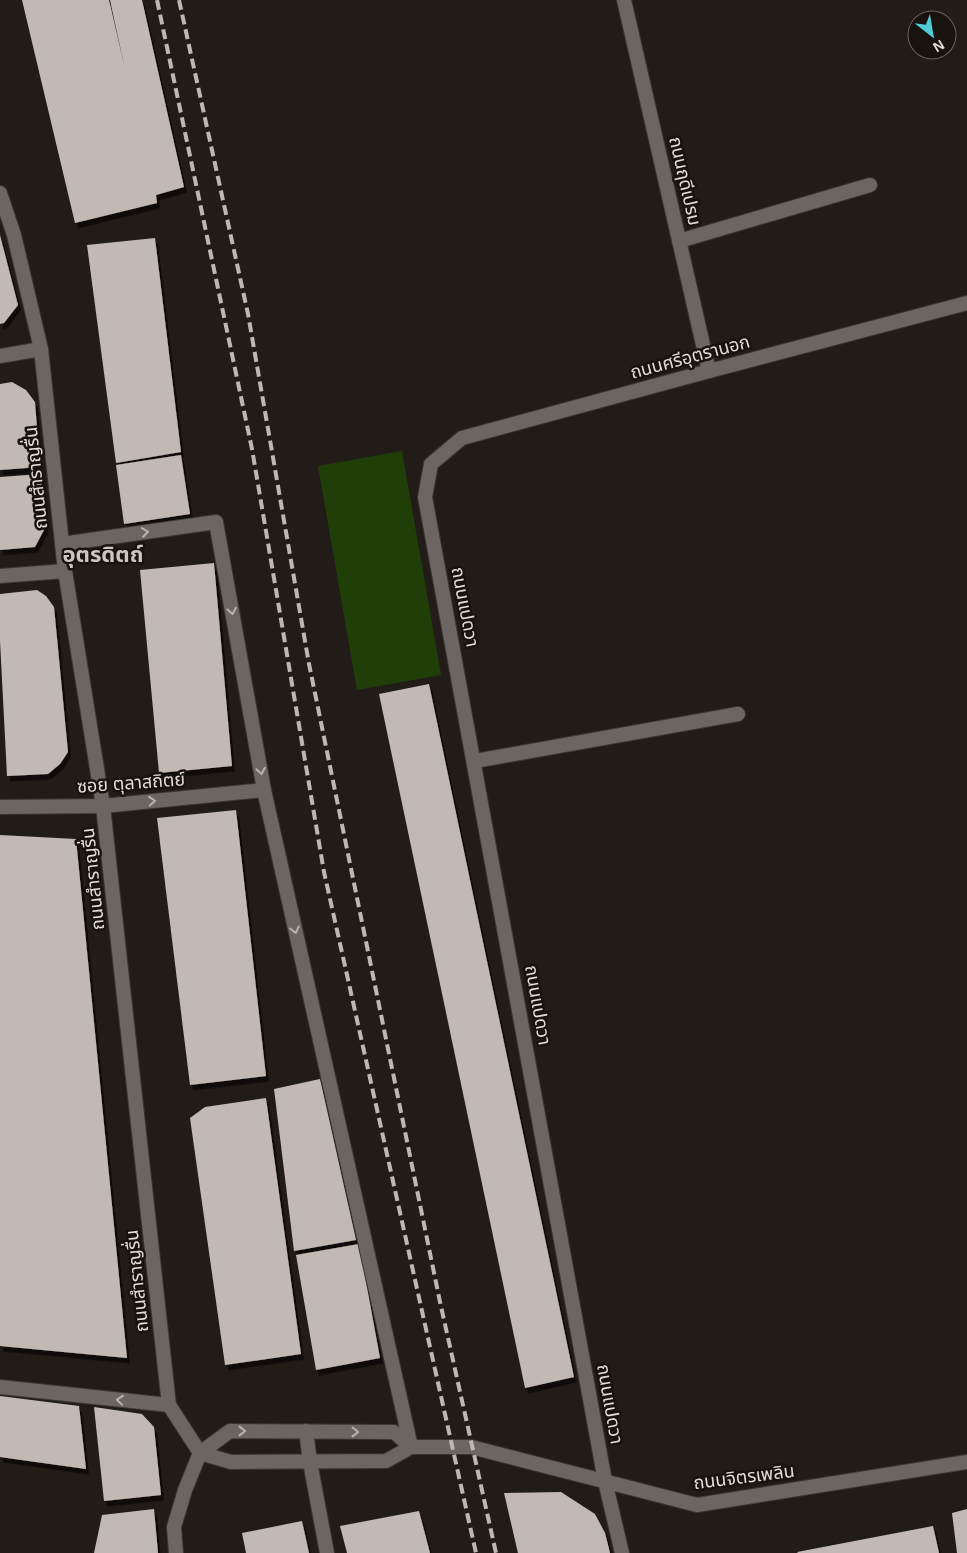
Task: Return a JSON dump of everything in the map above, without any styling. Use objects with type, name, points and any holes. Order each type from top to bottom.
[{"type":"street","name":"ถนนฤดีเปรม","points":[[624,0],[709,371]]},
{"type":"street","points":[[679,241],[870,185]]},
{"type":"street","name":"ถนนสำราญรื่น","points":[[0,193],[14,235],[41,349],[65,570],[103,806],[169,1405],[200,1453]]},
{"type":"street","name":"ถนนศรีอุตรานอก","points":[[431,464],[462,438],[967,304]]},
{"type":"street","points":[[0,356],[41,349]]},
{"type":"street","name":"ถนนแปดวา","points":[[431,464],[425,496],[606,1482],[622,1553]]},
{"type":"street","points":[[62,544],[216,522],[264,790],[411,1447]]},
{"type":"street","points":[[0,576],[65,570]]},
{"type":"street","points":[[475,761],[738,714]]},
{"type":"street","name":"ซอย ตุลาสถิตย์","points":[[0,807],[103,806],[264,790]]},
{"type":"street","points":[[0,1387],[169,1405]]},
{"type":"street","points":[[176,1553],[174,1527],[185,1490],[200,1453],[230,1431],[394,1432],[411,1447]]},
{"type":"street","points":[[306,1432],[327,1553]]},
{"type":"street","points":[[200,1453],[231,1462],[386,1461],[411,1447]]},
{"type":"street","name":"ถนนจิตรเพลิน","points":[[411,1447],[471,1447],[697,1505],[967,1462]]},
{"type":"green space","points":[[402,451],[441,675],[357,690],[318,466]]},
{"type":"building","points":[[22,0],[109,0],[125,69],[110,0],[142,0],[184,187],[156,195],[157,203],[75,223]]},
{"type":"building","points":[[0,235],[18,305],[4,323],[0,324]]},
{"type":"building","points":[[155,238],[181,452],[116,463],[87,245]]},
{"type":"building","points":[[12,382],[26,390],[35,402],[40,467],[0,470],[0,384]]},
{"type":"building","points":[[181,455],[190,514],[124,524],[116,465]]},
{"type":"building","points":[[41,474],[45,528],[35,547],[0,550],[0,477]]},
{"type":"building","points":[[214,563],[232,766],[159,773],[140,570]]},
{"type":"building","points":[[37,590],[46,596],[54,607],[68,752],[60,764],[48,774],[7,776],[0,641],[0,594]]},
{"type":"building","points":[[429,684],[574,1377],[525,1388],[379,694]]},
{"type":"building","points":[[236,810],[266,1076],[190,1085],[157,818]]},
{"type":"building","points":[[0,835],[76,839],[127,1358],[0,1346]]},
{"type":"building","points":[[320,1079],[356,1240],[294,1251],[274,1089]]},
{"type":"building","points":[[266,1098],[301,1354],[225,1365],[190,1118],[205,1107]]},
{"type":"building","points":[[359,1244],[380,1358],[316,1370],[296,1255]]},
{"type":"building","points":[[0,1396],[79,1406],[86,1469],[0,1457]]},
{"type":"building","points":[[94,1407],[142,1414],[154,1427],[161,1495],[104,1501]]},
{"type":"building","points":[[561,1492],[595,1514],[605,1533],[610,1553],[518,1553],[504,1493]]},
{"type":"building","points":[[154,1509],[158,1553],[94,1553],[102,1515]]},
{"type":"building","points":[[967,1509],[967,1553],[957,1553],[952,1513]]},
{"type":"building","points":[[419,1511],[430,1553],[347,1553],[340,1526]]},
{"type":"building","points":[[302,1521],[309,1553],[246,1553],[242,1533]]},
{"type":"building","points":[[933,1526],[939,1553],[797,1552]]},
{"type":"railway","points":[[157,0],[252,449],[324,872],[476,1553]]},
{"type":"railway","points":[[179,0],[248,314],[309,664],[440,1302],[496,1553]]},
{"type":"district","name":"อุตรดิตถ์","points":[[103,554]]}]
